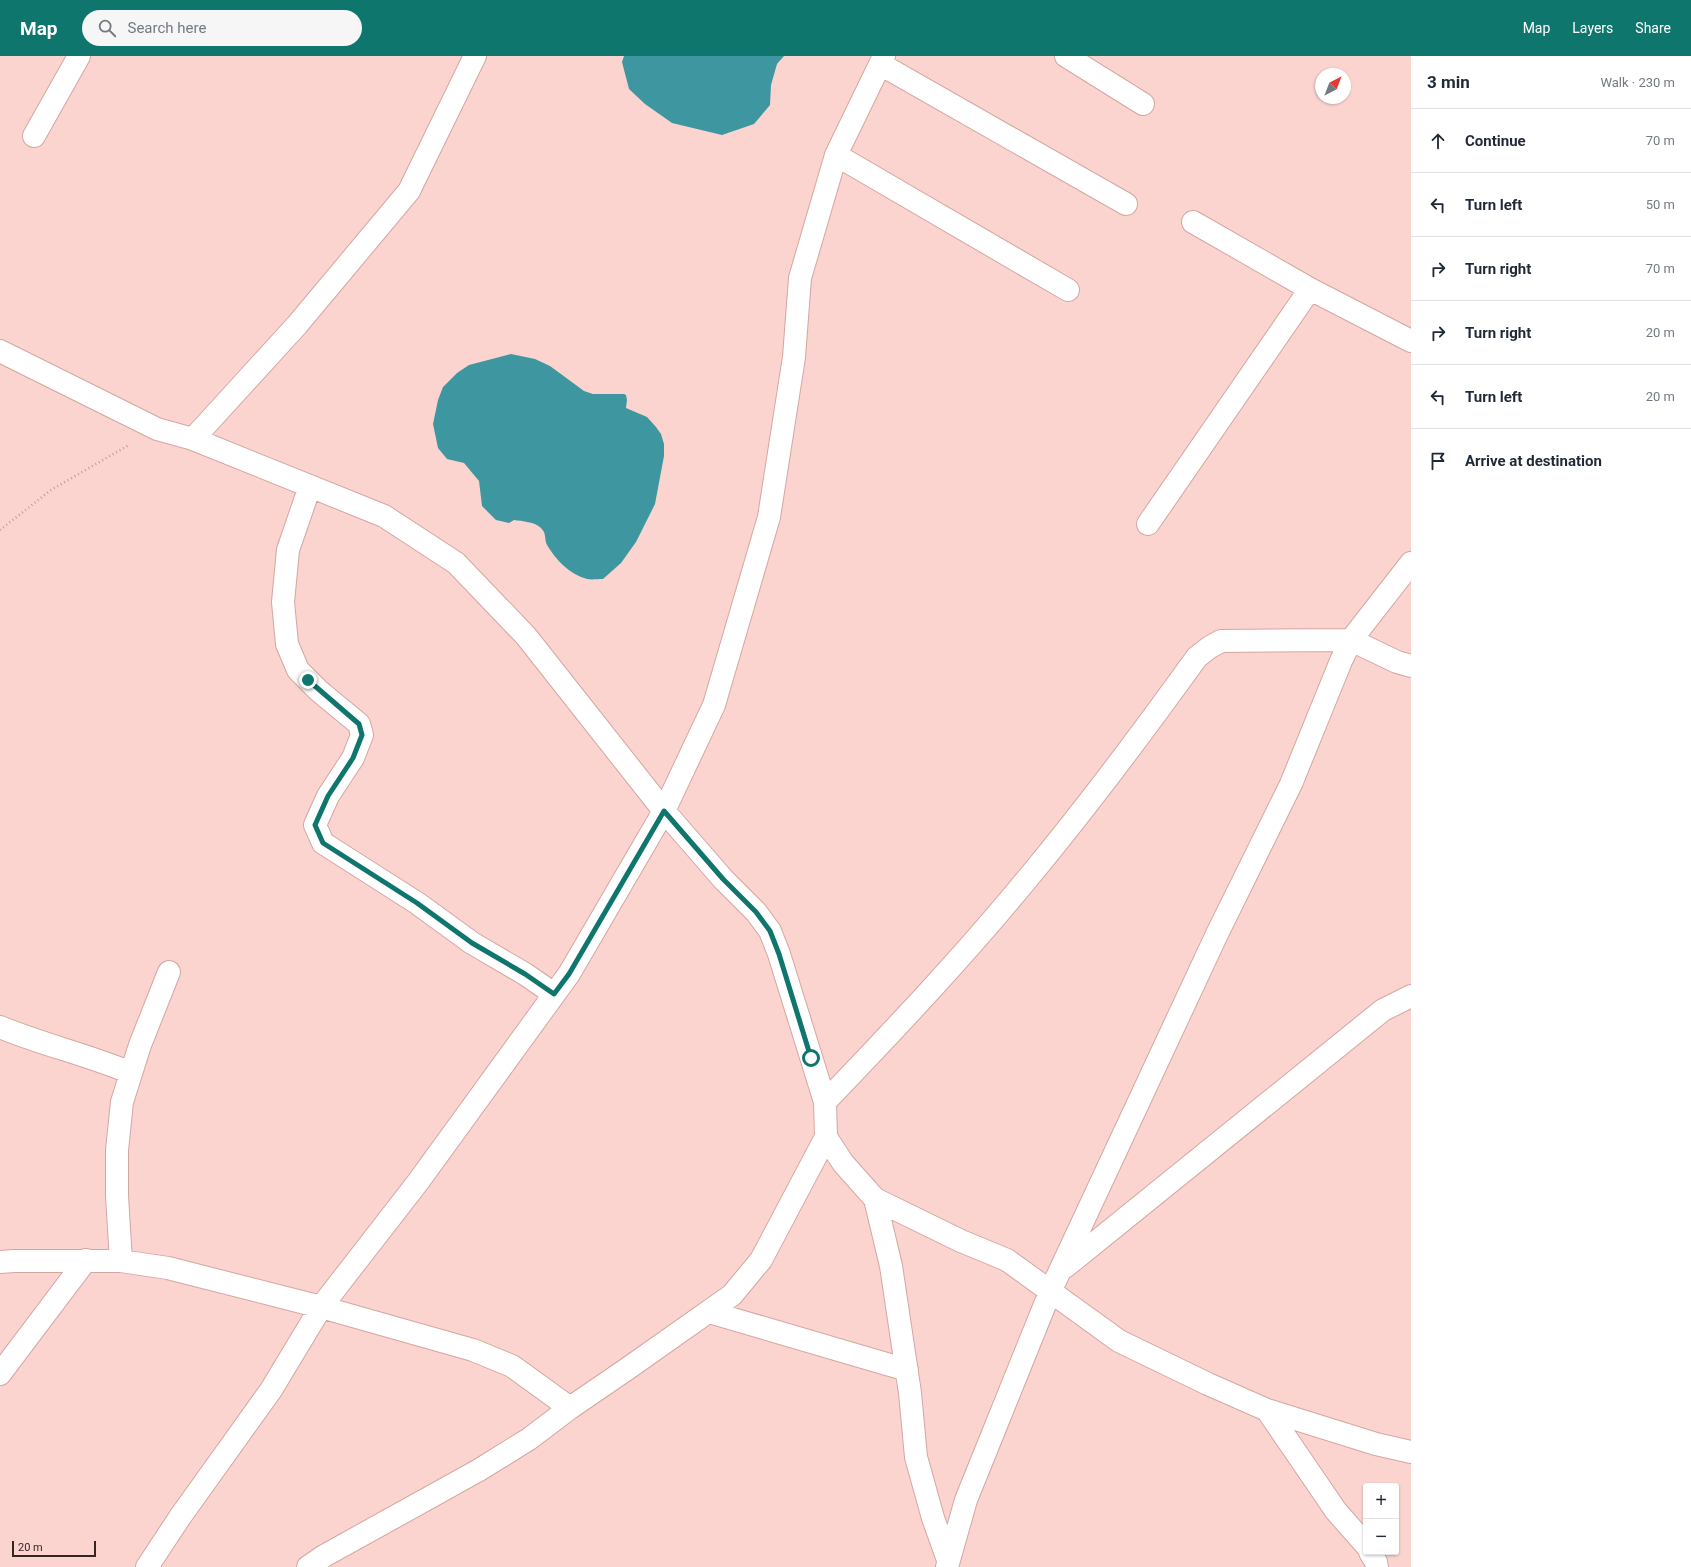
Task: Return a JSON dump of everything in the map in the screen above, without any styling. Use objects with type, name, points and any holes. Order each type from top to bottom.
[{"type":"street","points":[[34,136],[79,56]]},
{"type":"street","points":[[194,438],[297,325],[409,191],[475,56]]},
{"type":"street","points":[[1066,56],[1143,104]]},
{"type":"street","points":[[147,1567],[180,1517],[271,1390],[321,1307],[418,1182],[569,974],[664,811],[714,705],[769,517],[794,357],[800,278],[836,155],[882,60],[1126,204]]},
{"type":"street","points":[[836,155],[1068,290]]},
{"type":"street","points":[[1193,222],[1310,289],[1411,341]]},
{"type":"street","points":[[1148,524],[1310,289]]},
{"type":"street","points":[[0,351],[157,429],[194,438],[384,516],[456,563],[526,636],[664,811],[723,879],[756,912],[770,931],[779,954],[825,1102],[826,1137],[761,1260],[732,1295],[570,1408],[529,1439],[479,1470],[324,1556],[308,1567]]},
{"type":"street","points":[[310,486],[288,550],[283,602],[287,644],[298,670],[319,691],[359,724],[362,735],[353,758],[328,796],[315,825],[323,843],[417,903],[472,943],[525,974],[554,994]]},
{"type":"street","points":[[948,1564],[966,1500],[1050,1292],[1216,934],[1291,784],[1341,661],[1351,640],[1411,563]]},
{"type":"street","points":[[825,1102],[932,989],[1028,879],[1137,740],[1197,657],[1210,647],[1221,641],[1351,640],[1397,662],[1411,666]]},
{"type":"street","points":[[121,1261],[117,1196],[117,1150],[122,1102],[140,1045],[169,972]]},
{"type":"street","points":[[1061,1270],[1383,1010],[1411,996]]},
{"type":"street","points":[[0,1027],[37,1042],[106,1062],[131,1073]]},
{"type":"street","points":[[826,1137],[843,1163],[875,1199],[961,1240],[1008,1260],[1119,1341],[1208,1384],[1267,1410],[1376,1444],[1411,1452]]},
{"type":"street","points":[[875,1199],[891,1266],[907,1370],[916,1457],[948,1564]]},
{"type":"street","points":[[0,1262],[14,1260],[121,1261],[168,1268],[321,1307],[473,1350],[512,1366],[570,1408]]},
{"type":"street","points":[[0,1374],[86,1260]]},
{"type":"street","points":[[709,1312],[907,1370]]},
{"type":"street","points":[[1267,1410],[1336,1512],[1363,1542]]},
{"type":"street","points":[[1372,1555],[1377,1567]]},
{"type":"path","points":[[0,530],[51,490],[157,429]]},
{"type":"water","points":[[624,56],[784,56],[777,64],[771,85],[770,105],[754,124],[722,135],[672,123],[645,104],[629,89],[622,62]]},
{"type":"water","points":[[511,354],[535,359],[550,366],[584,391],[593,394],[626,395],[626,408],[647,417],[661,434],[664,444],[664,456],[655,504],[636,542],[621,563],[603,579],[587,579],[580,577],[564,566],[547,545],[544,532],[538,526],[532,523],[514,520],[509,523],[496,520],[482,506],[479,481],[464,463],[447,459],[438,448],[433,424],[438,400],[443,387],[457,373],[469,365]]},
{"type":"route","points":[[308,680],[340,710],[359,724],[362,735],[353,758],[328,796],[315,825],[323,843],[417,903],[472,943],[525,974],[554,994],[569,974],[664,811],[723,879],[756,912],[770,931],[779,954],[811,1058]]}]
